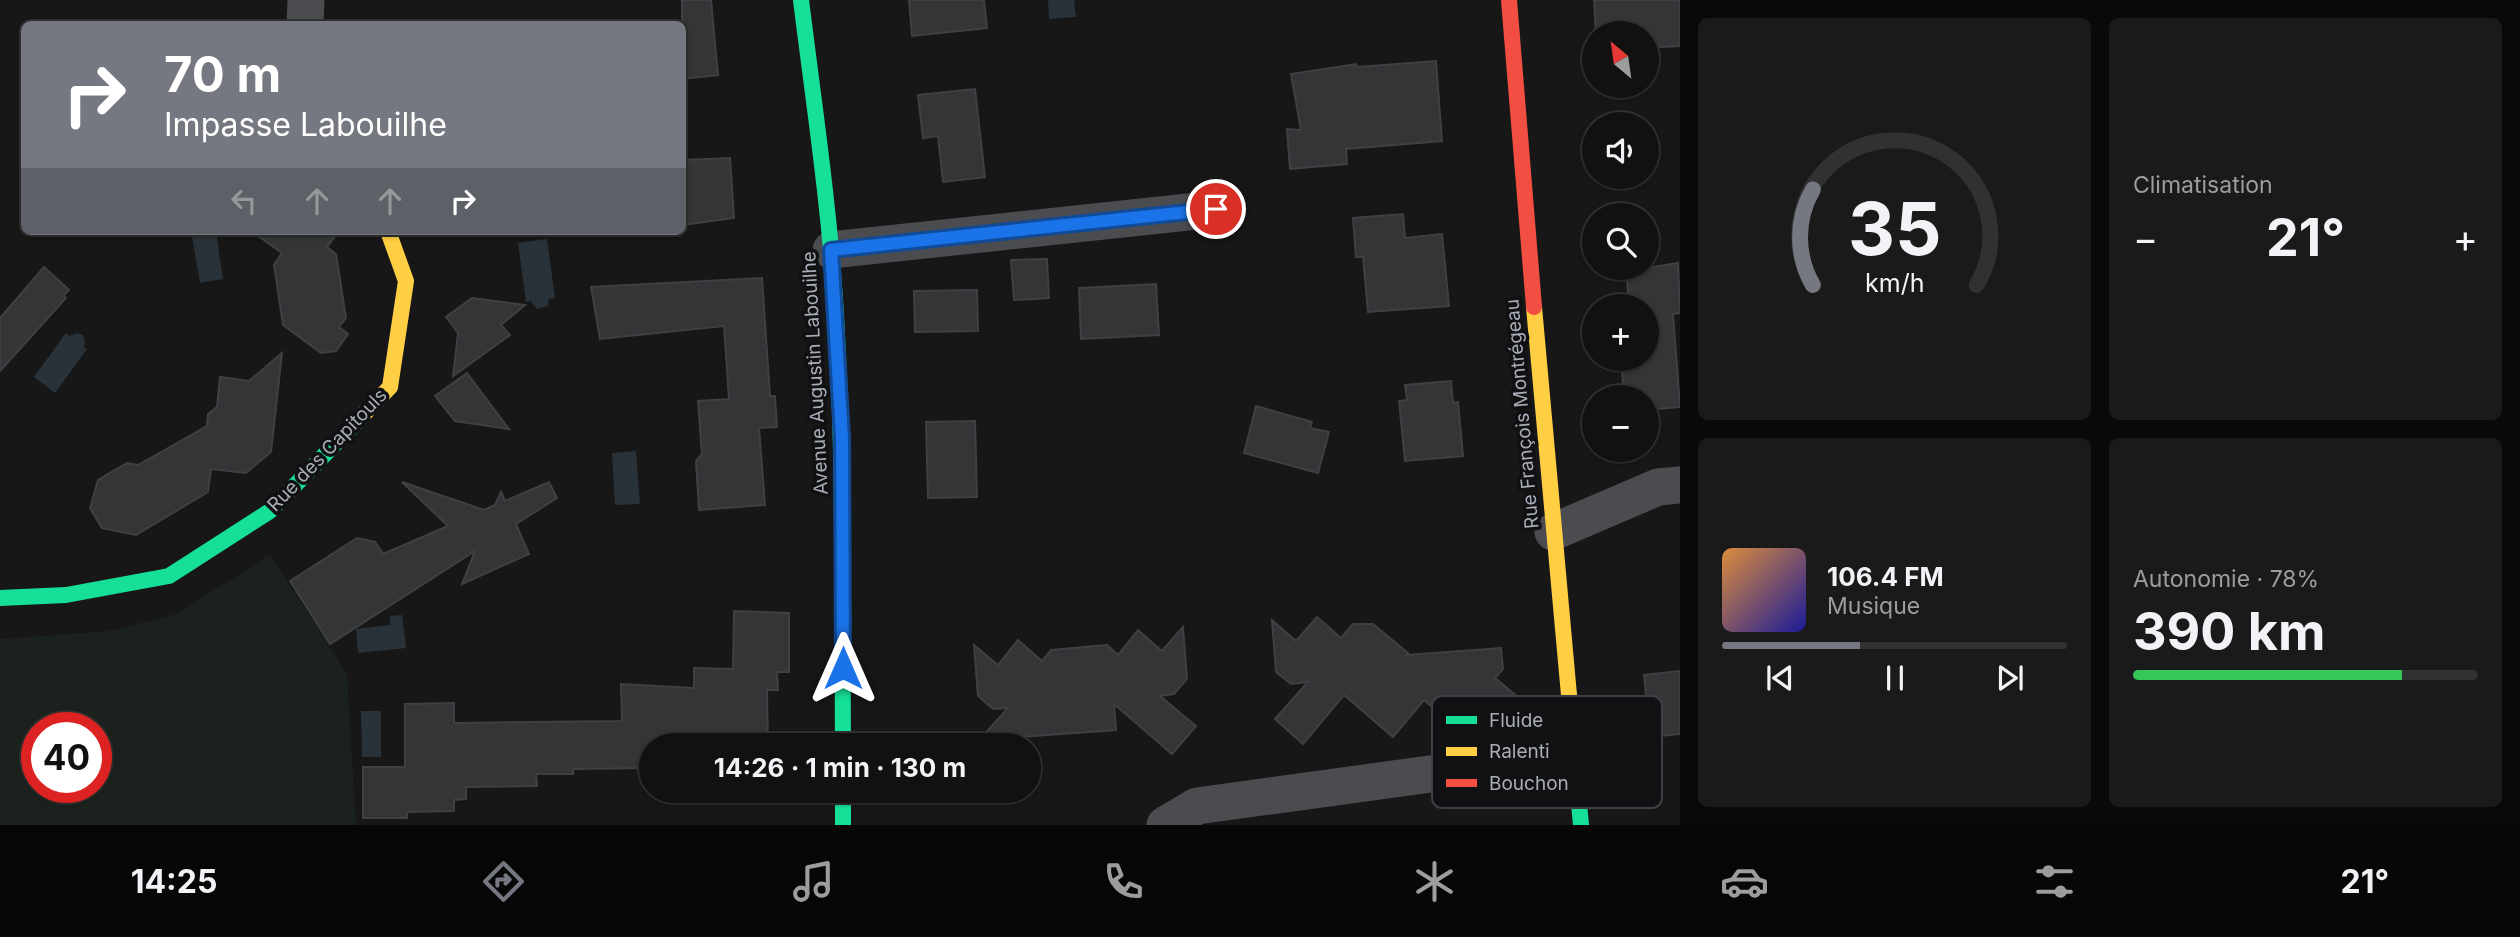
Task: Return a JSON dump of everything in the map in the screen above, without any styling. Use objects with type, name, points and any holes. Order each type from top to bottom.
[{"type":"street","points":[[305,21],[306,0]]},
{"type":"street","name":"Avenue Augustin Labouilhe","points":[[801,0],[831,250],[842,438],[843,733]]},
{"type":"street","name":"Rue François Montrégeau","points":[[1509,0],[1569,696]]},
{"type":"street","points":[[831,250],[1216,209]]},
{"type":"street","name":"Rue des Capitouls","points":[[0,598],[66,595],[169,576],[270,511],[390,387],[406,281],[389,235]]},
{"type":"street","points":[[1553,532],[1658,487],[1680,485]]},
{"type":"street","points":[[1165,825],[1197,806],[1432,774]]},
{"type":"street","points":[[843,803],[843,825]]},
{"type":"shaded area","points":[[1048,0],[1074,0],[1076,17],[1049,19]]},
{"type":"shaded area","points":[[216,235],[223,279],[200,283],[192,236]]},
{"type":"shaded area","points":[[547,239],[555,298],[549,299],[548,306],[537,309],[531,301],[526,302],[518,243]]},
{"type":"shaded area","points":[[66,333],[69,336],[77,333],[83,335],[84,347],[87,349],[55,393],[34,377]]},
{"type":"shaded area","points":[[636,451],[640,504],[615,505],[612,453]]},
{"type":"shaded area","points":[[270,555],[347,673],[356,825],[0,825],[0,639],[109,631],[176,614]]},
{"type":"shaded area","points":[[402,615],[406,648],[358,653],[356,629],[390,625],[390,616]]},
{"type":"shaded area","points":[[361,711],[381,711],[381,757],[362,757]]},
{"type":"building","points":[[682,0],[711,0],[718,75],[686,79],[686,21],[682,21]]},
{"type":"building","points":[[909,0],[984,0],[987,28],[912,36]]},
{"type":"building","points":[[1594,0],[1680,0],[1680,46],[1659,47],[1659,21],[1595,21]]},
{"type":"building","points":[[1436,61],[1442,141],[1346,149],[1347,164],[1290,169],[1287,129],[1301,130],[1291,74],[1356,64],[1357,67]]},
{"type":"building","points":[[975,89],[985,177],[943,182],[938,136],[923,138],[918,95]]},
{"type":"building","points":[[730,158],[734,218],[686,224],[686,160]]},
{"type":"building","points":[[1403,214],[1405,238],[1442,234],[1449,306],[1368,312],[1363,257],[1356,257],[1353,218]]},
{"type":"building","points":[[257,235],[336,235],[327,247],[336,254],[346,318],[339,327],[348,334],[336,351],[321,353],[283,325],[274,265],[282,253]]},
{"type":"building","points":[[1047,259],[1049,298],[1014,300],[1011,260]]},
{"type":"building","points":[[1678,263],[1680,313],[1673,314],[1680,407],[1659,409],[1659,385],[1623,385],[1622,371],[1659,371],[1659,294],[1628,294],[1627,280],[1659,280],[1659,266]]},
{"type":"building","points":[[44,267],[69,290],[64,295],[66,298],[0,371],[0,318]]},
{"type":"building","points":[[762,278],[770,396],[775,396],[777,427],[759,428],[765,505],[699,510],[696,461],[702,454],[698,401],[729,399],[724,326],[600,339],[591,287]]},
{"type":"building","points":[[1156,284],[1159,335],[1081,339],[1079,288]]},
{"type":"building","points":[[977,290],[978,331],[915,332],[914,291]]},
{"type":"building","points":[[472,298],[525,305],[501,325],[510,335],[453,376],[458,333],[446,317]]},
{"type":"building","points":[[282,353],[271,452],[246,473],[211,469],[208,492],[136,535],[102,528],[90,508],[98,480],[127,463],[138,465],[207,426],[208,414],[217,407],[220,377],[249,381]]},
{"type":"building","points":[[467,373],[509,429],[455,421],[435,396]]},
{"type":"building","points":[[1451,381],[1453,403],[1458,402],[1463,456],[1405,461],[1399,401],[1407,400],[1405,385]]},
{"type":"building","points":[[1256,406],[1312,422],[1310,428],[1329,432],[1318,473],[1244,453]]},
{"type":"building","points":[[975,421],[977,497],[928,498],[926,422]]},
{"type":"building","points":[[402,482],[484,510],[495,505],[501,492],[505,501],[549,482],[557,498],[516,524],[529,554],[462,584],[475,551],[330,644],[290,581],[357,538],[375,542],[383,554],[448,526]]},
{"type":"building","points":[[734,611],[789,613],[789,672],[777,672],[778,690],[767,690],[768,733],[639,733],[639,768],[573,769],[573,774],[536,774],[537,786],[466,787],[466,799],[454,800],[454,811],[407,812],[407,818],[363,818],[363,767],[405,767],[405,704],[454,703],[456,723],[622,721],[621,684],[694,688],[694,668],[733,669]]},
{"type":"building","points":[[1317,617],[1341,638],[1353,624],[1373,624],[1408,653],[1406,655],[1501,648],[1503,669],[1495,678],[1516,696],[1432,696],[1432,707],[1424,700],[1393,737],[1344,695],[1303,744],[1275,719],[1308,682],[1291,684],[1276,672],[1272,620],[1296,641]]},
{"type":"building","points":[[1183,627],[1187,679],[1174,694],[1160,696],[1196,726],[1172,754],[1114,704],[1116,730],[1041,735],[1041,733],[985,733],[1008,708],[993,709],[978,696],[974,645],[998,665],[1018,640],[1042,661],[1051,650],[1107,645],[1118,655],[1138,630],[1162,651]]},
{"type":"building","points":[[1680,671],[1680,734],[1662,736],[1662,696],[1646,696],[1644,675]]},
{"type":"traffic: fast","points":[[801,0],[826,197],[836,316],[841,477],[843,733]]},
{"type":"traffic: fast","points":[[0,598],[66,595],[169,576],[270,511],[365,413]]},
{"type":"traffic: fast","points":[[843,803],[843,825]]},
{"type":"traffic: fast","points":[[1579,808],[1581,825]]},
{"type":"traffic: slow","points":[[365,413],[390,387],[406,281],[389,235]]},
{"type":"traffic: slow","points":[[1534,307],[1569,695]]},
{"type":"traffic: jam","points":[[1509,0],[1534,307]]},
{"type":"route","points":[[843,668],[842,438],[831,250],[1216,209]]}]
